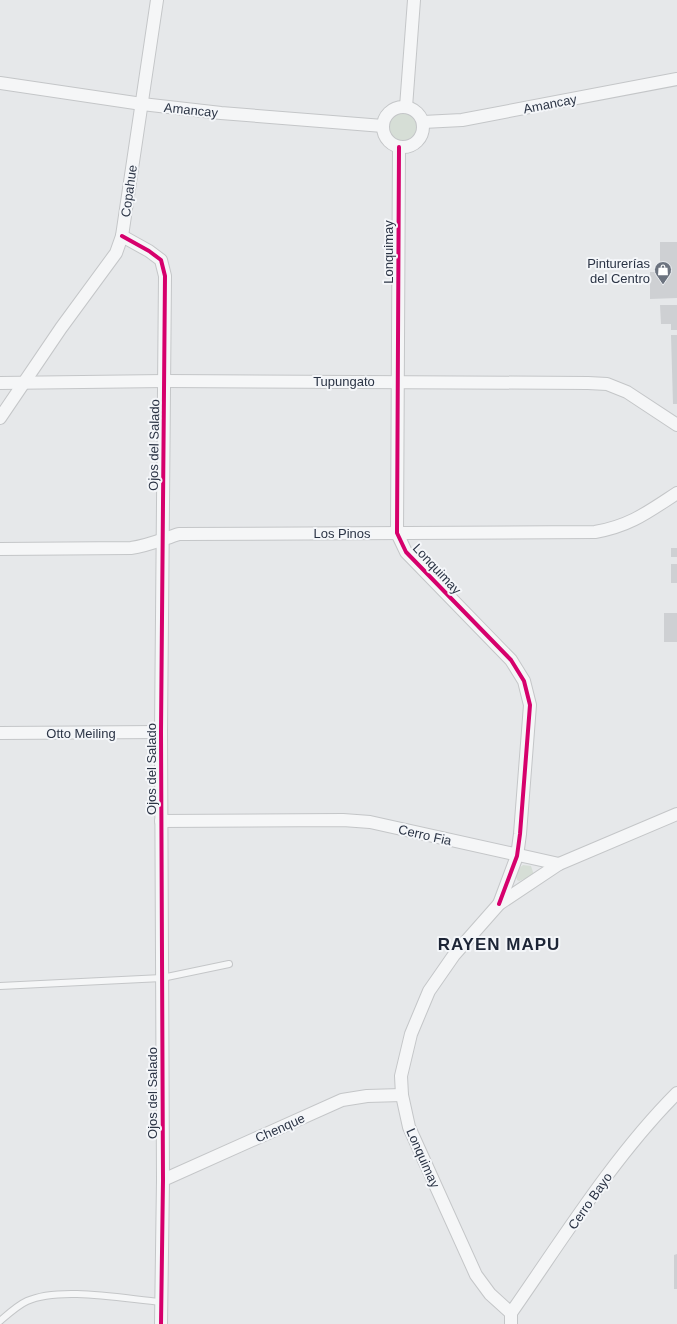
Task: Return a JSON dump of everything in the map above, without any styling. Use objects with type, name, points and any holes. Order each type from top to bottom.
[{"type":"street","name":"Copahue","points":[[0,418],[61,328],[116,253],[122,236],[157,0]]},
{"type":"street","points":[[406,107],[414,0]]},
{"type":"street","name":"Amancay","points":[[423,122],[462,120],[677,80]]},
{"type":"street","name":"Amancay","points":[[0,84],[142,104],[221,113],[383,126]]},
{"type":"street","points":[[406,107],[417,112],[423,122],[423,132],[418,141],[406,147],[399,147],[389,141],[386,137],[383,126],[385,119],[393,109],[406,107]]},
{"type":"street","name":"Lonquimay","points":[[399,147],[396,533],[406,552],[511,660],[524,681],[530,705],[520,834],[516,856],[499,904]]},
{"type":"street","name":"Ojos del Salado","points":[[122,236],[149,251],[161,260],[165,276],[161,732],[163,1180],[161,1324]]},
{"type":"street","name":"Tupungato","points":[[0,383],[165,380],[607,384],[627,392],[677,425]]},
{"type":"street","name":"Los Pinos","points":[[0,549],[131,548],[147,546],[179,534],[595,532],[612,529],[631,522],[677,493]]},
{"type":"street","name":"Otto Meiling","points":[[0,733],[161,732]]},
{"type":"street","points":[[559,864],[677,814]]},
{"type":"street","name":"Cerro Fia","points":[[161,821],[343,820],[370,822],[516,856],[559,864]]},
{"type":"street","name":"Lonquimay","points":[[511,1319],[476,1275],[409,1128],[402,1095],[401,1076],[411,1034],[429,991],[454,955],[499,904],[559,864]]},
{"type":"street","name":"Cerro Bayo","points":[[511,1319],[620,1158],[656,1114],[677,1093]]},
{"type":"street","name":"Chenque","points":[[163,1180],[342,1100],[366,1096],[402,1095]]},
{"type":"lane","points":[[0,986],[162,978],[229,964]]},
{"type":"lane","points":[[0,1321],[26,1301],[43,1296],[73,1294],[161,1302]]},
{"type":"shaded area","points":[[403,113],[413,117],[417,127],[413,137],[403,141],[393,137],[389,127],[393,117]]},
{"type":"shaded area","points":[[523,865],[531,866],[534,875],[519,881],[516,878],[516,873]]},
{"type":"building","points":[[660,242],[677,242],[677,298],[650,299],[650,272],[660,272]]},
{"type":"building","points":[[660,305],[677,305],[677,330],[671,330],[671,324],[661,324]]},
{"type":"building","points":[[671,335],[677,335],[677,404],[673,404]]},
{"type":"building","points":[[671,548],[677,548],[677,557],[671,557]]},
{"type":"building","points":[[671,564],[677,564],[677,583],[671,583]]},
{"type":"building","points":[[664,613],[677,613],[677,642],[664,642]]},
{"type":"building","points":[[677,1254],[677,1289],[674,1289],[674,1255]]},
{"type":"cycle path","points":[[399,147],[397,533],[406,552],[511,660],[524,681],[530,705],[517,856],[499,904]]},
{"type":"cycle path","points":[[122,236],[149,251],[161,260],[165,276],[161,732],[163,1180],[161,1324]]},
{"type":"place","name":"Pinturerías del Centro","points":[[663,285]]},
{"type":"district","name":"RAYEN MAPU","points":[[499,944]]}]
